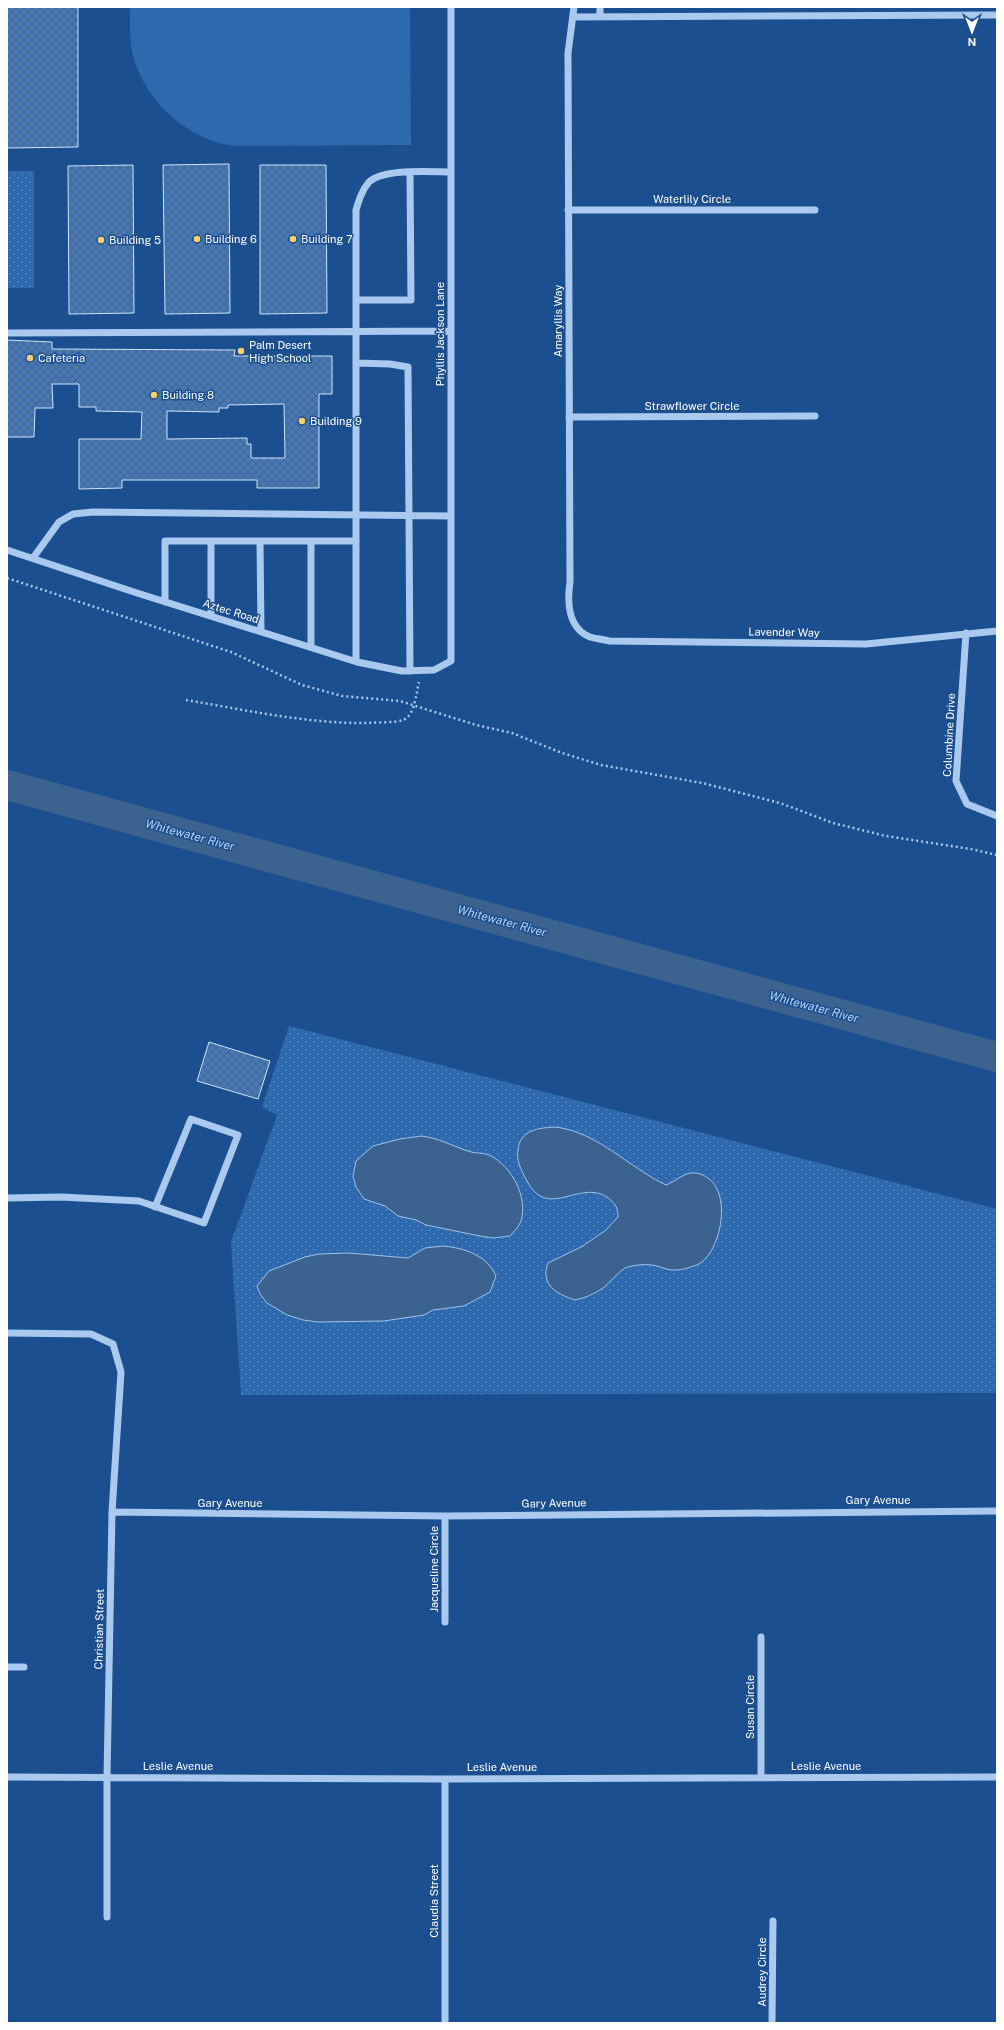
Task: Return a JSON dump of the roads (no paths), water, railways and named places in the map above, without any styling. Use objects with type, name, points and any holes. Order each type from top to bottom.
[{"type":"street","name":"Phyllis Jackson Lane","points":[[451,7],[451,661]]},
{"type":"street","name":"Amaryllis Way","points":[[574,7],[568,53],[570,582],[567,600],[574,624]]},
{"type":"street","points":[[600,7],[600,17]]},
{"type":"street","points":[[573,17],[997,15]]},
{"type":"street","points":[[356,661],[356,210],[362,192],[370,182],[380,176],[410,173],[451,172]]},
{"type":"street","points":[[356,300],[411,300],[410,173]]},
{"type":"street","name":"Waterlily Circle","points":[[568,210],[815,210]]},
{"type":"street","points":[[7,333],[451,331]]},
{"type":"street","points":[[356,364],[390,364],[408,367],[410,671]]},
{"type":"street","name":"Strawflower Circle","points":[[569,417],[815,416]]},
{"type":"street","points":[[33,558],[59,522],[73,514],[93,512],[451,516]]},
{"type":"street","points":[[165,602],[165,541],[356,541]]},
{"type":"street","points":[[211,541],[211,616]]},
{"type":"street","points":[[260,541],[261,631]]},
{"type":"street","points":[[311,541],[311,647]]},
{"type":"street","name":"Aztec Road","points":[[7,550],[165,602],[356,661],[402,671],[434,670],[451,661]]},
{"type":"street","name":"Lavender Way","points":[[574,624],[589,637],[609,641],[866,644],[997,630]]},
{"type":"street","name":"Columbine Drive","points":[[966,633],[956,781],[967,804],[997,816]]},
{"type":"street","points":[[7,1198],[61,1198],[139,1201],[155,1207],[204,1223],[238,1135],[191,1119],[155,1207]]},
{"type":"street","name":"Christian Street","points":[[7,1333],[91,1334],[113,1344],[121,1372],[112,1512],[107,1777],[107,1917]]},
{"type":"street","name":"Gary Avenue","points":[[112,1512],[445,1516],[997,1511]]},
{"type":"street","name":"Jacqueline Circle","points":[[445,1516],[445,1622]]},
{"type":"street","name":"Susan Circle","points":[[761,1637],[761,1777]]},
{"type":"street","points":[[7,1667],[24,1667]]},
{"type":"street","name":"Leslie Avenue","points":[[7,1777],[445,1779],[997,1777]]},
{"type":"street","name":"Claudia Street","points":[[445,1779],[445,2023]]},
{"type":"street","name":"Audrey Circle","points":[[772,2023],[773,1921]]},
{"type":"waterway","name":"Whitewater River","points":[[7,785],[997,1057]]},
{"type":"place","name":"Building 6","points":[[197,239]]},
{"type":"place","name":"Building 7","points":[[293,239]]},
{"type":"place","name":"Building 5","points":[[101,240]]},
{"type":"place","name":"Palm Desert High School","points":[[241,351]]},
{"type":"place","name":"Cafeteria","points":[[30,358]]},
{"type":"place","name":"Building 8","points":[[154,395]]},
{"type":"place","name":"Building 9","points":[[302,421]]}]
